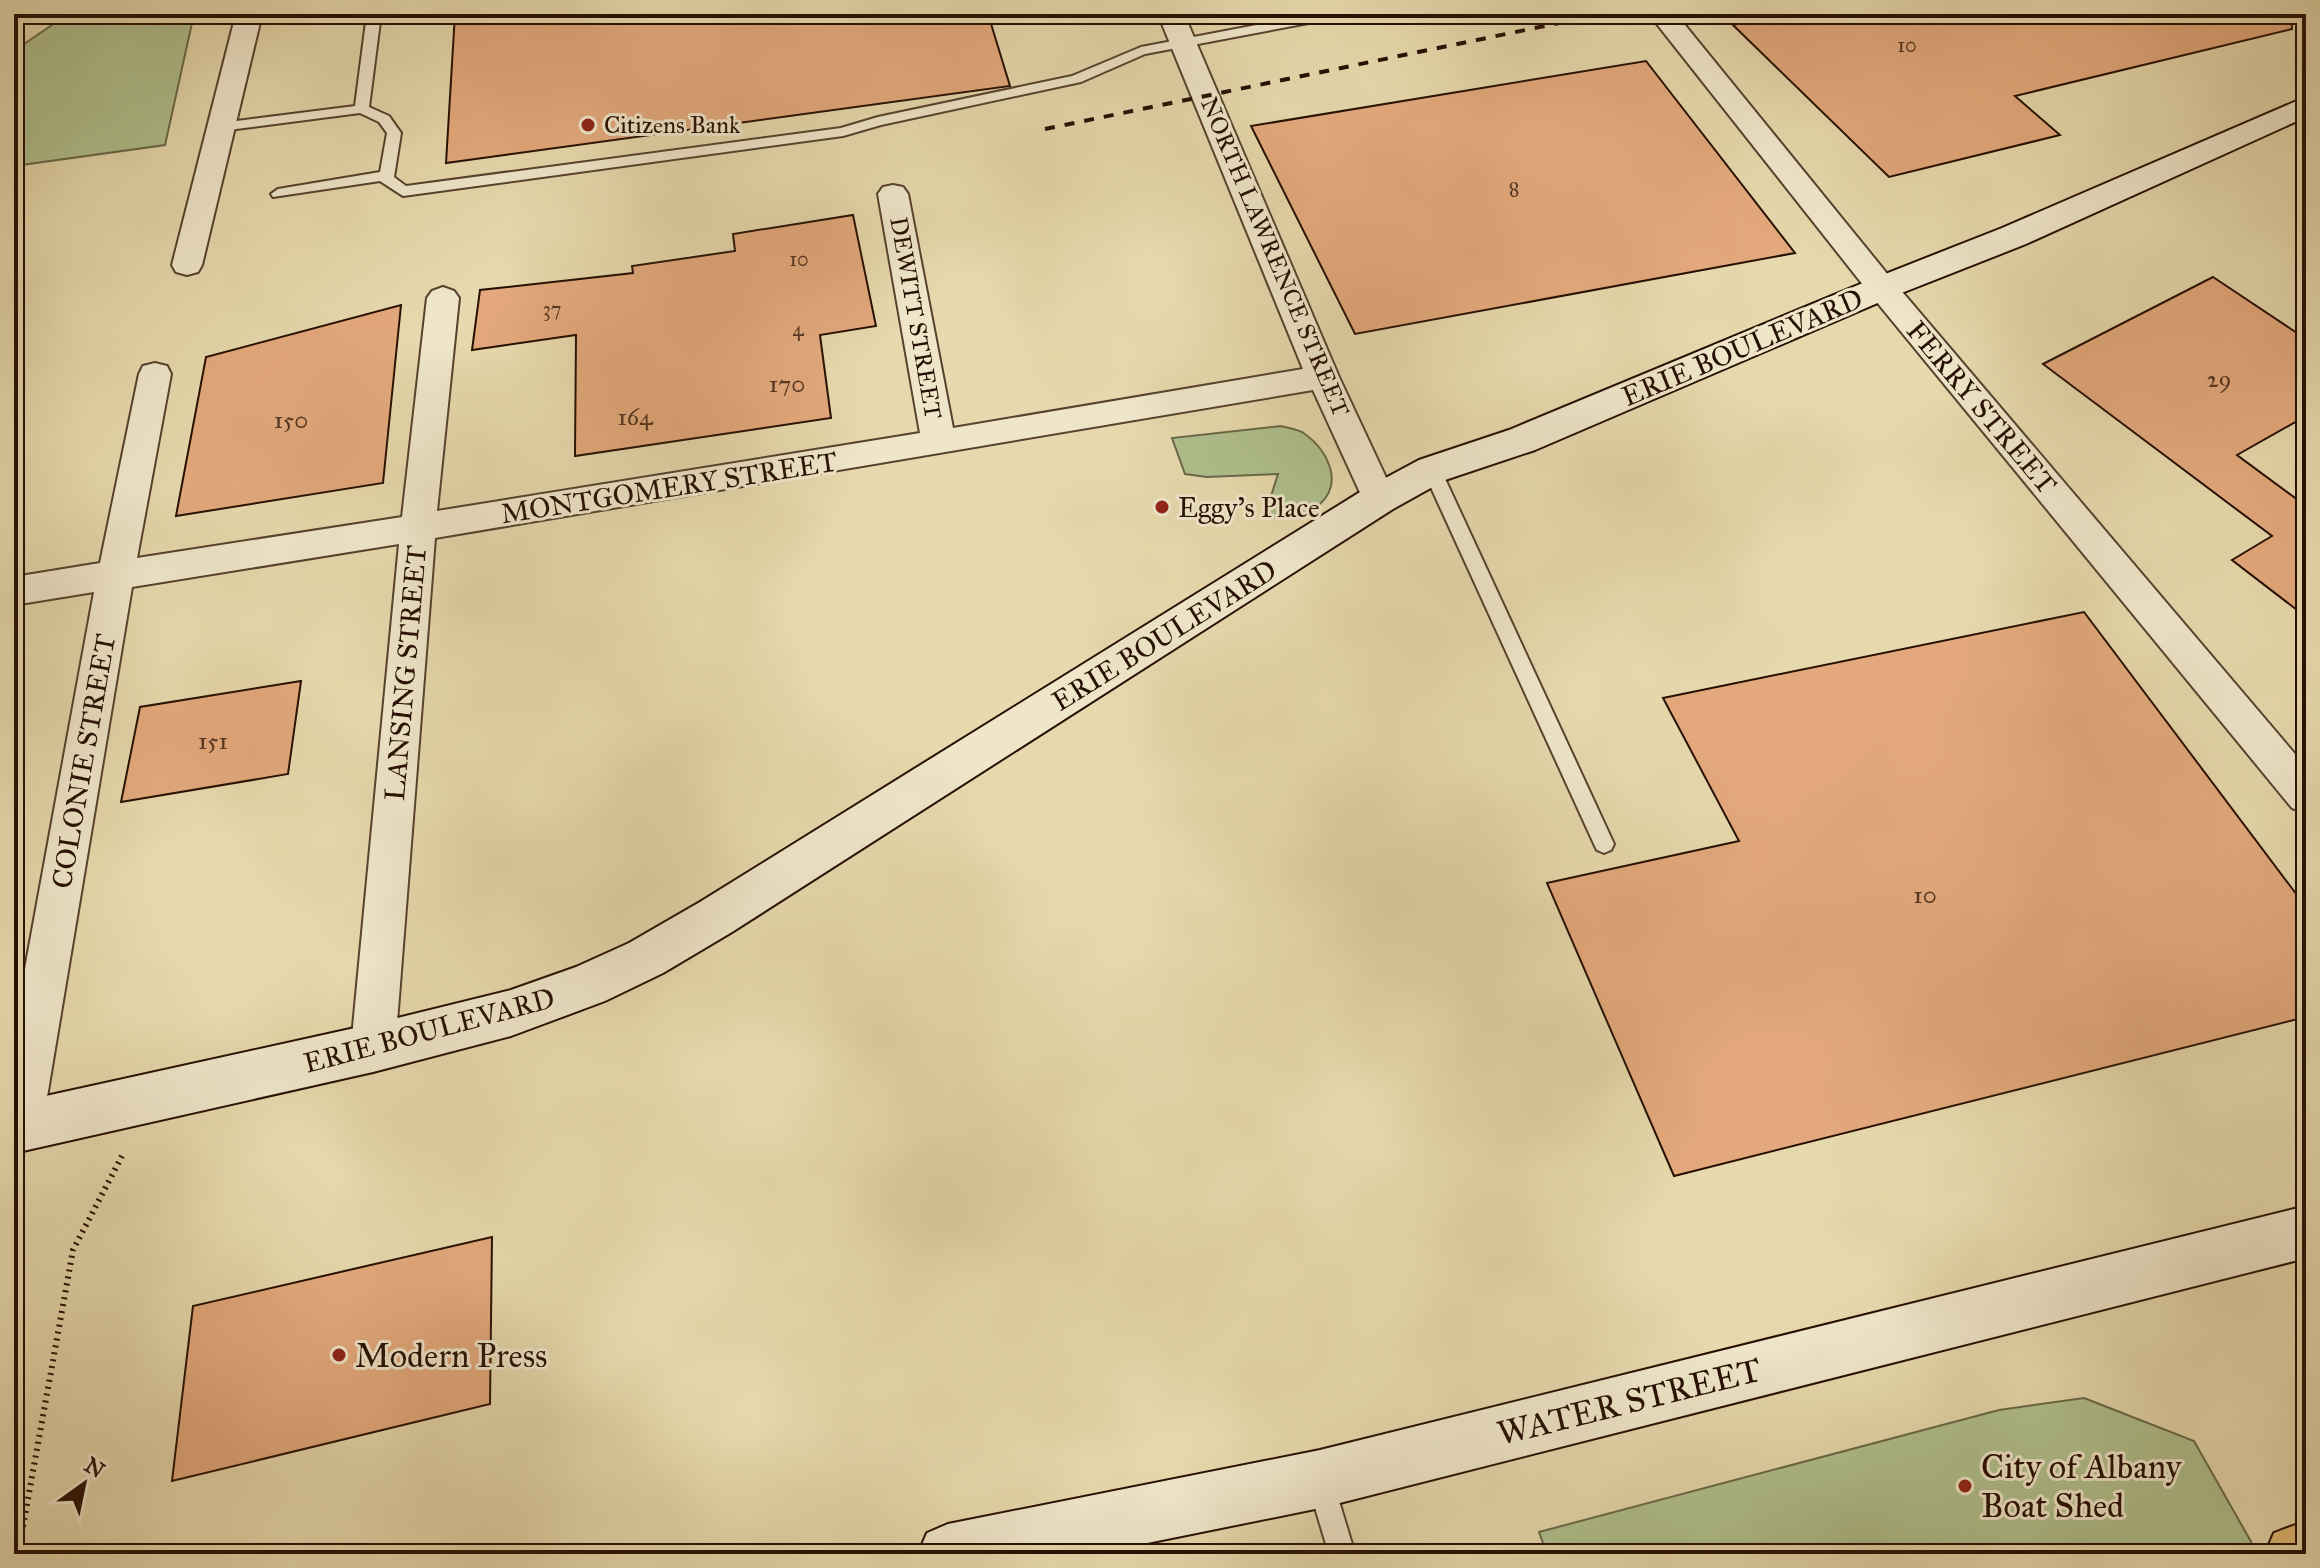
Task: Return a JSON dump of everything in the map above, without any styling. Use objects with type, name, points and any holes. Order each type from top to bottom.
[{"type":"highway","points":[[2295,1554],[2306,1551]]},
{"type":"street","points":[[187,265],[249,14]]},
{"type":"street","name":"NORTH LAWRENCE STREET","points":[[1171,14],[1323,377],[1379,499]]},
{"type":"street","name":"FERRY STREET","points":[[1662,14],[1882,288],[2306,796]]},
{"type":"street","name":"ERIE BOULEVARD","points":[[16,1135],[151,1098],[511,1013],[588,985],[646,958],[1379,499],[1432,470],[1522,440],[1882,288],[2014,236],[2306,106]]},
{"type":"street","name":"DEWITT STREET","points":[[893,194],[939,443]]},
{"type":"street","name":"LANSING STREET","points":[[373,1048],[418,527],[443,298]]},
{"type":"street","name":"COLONIE STREET","points":[[16,1135],[116,574],[155,374]]},
{"type":"street","name":"MONTGOMERY STREET","points":[[14,591],[939,443],[1323,377]]},
{"type":"street","name":"WATER STREET","points":[[948,1554],[1320,1479],[2306,1232]]},
{"type":"lane","points":[[362,109],[374,14]]},
{"type":"lane","points":[[221,127],[362,109],[384,119],[394,133],[386,178],[403,191],[843,132],[878,121],[1076,79],[1141,51],[1335,14]]},
{"type":"lane","points":[[278,194],[387,175]]},
{"type":"lane","points":[[1432,470],[1604,844]]},
{"type":"lane","points":[[1320,1479],[1342,1554]]},
{"type":"path","points":[[18,1554],[73,1250],[151,1098]]},
{"type":"green space","points":[[68,14],[194,14],[165,145],[14,166],[14,51]]},
{"type":"green space","points":[[1281,426],[1300,431],[1313,441],[1326,457],[1332,476],[1331,486],[1320,504],[1308,512],[1285,517],[1264,518],[1278,474],[1207,477],[1185,474],[1172,438]]},
{"type":"green space","name":"City of Albany Boat Shed","points":[[2084,1398],[2194,1441],[2258,1554],[1547,1554],[1539,1532],[1999,1410]]},
{"type":"building","name":"Citizens Bank","points":[[455,14],[988,14],[1010,86],[446,163]]},
{"type":"building","points":[[1785,14],[2291,14],[2292,29],[2015,96],[2060,135],[1889,177],[1733,25]]},
{"type":"building","points":[[1646,61],[1795,253],[1355,334],[1251,126]]},
{"type":"building","points":[[853,215],[876,326],[820,335],[831,418],[575,456],[576,335],[472,350],[480,290],[633,273],[632,266],[735,251],[733,234]]},
{"type":"building","points":[[2213,277],[2306,339],[2306,416],[2237,455],[2306,506],[2306,617],[2232,560],[2272,536],[2043,364]]},
{"type":"building","points":[[401,305],[383,483],[176,516],[206,357]]},
{"type":"building","points":[[2084,612],[2306,907],[2306,1017],[1674,1176],[1547,883],[1739,841],[1663,698]]},
{"type":"building","points":[[301,681],[288,774],[121,802],[140,707]]},
{"type":"building","name":"Modern Press","points":[[492,1237],[490,1404],[172,1481],[193,1306]]},
{"type":"railway","points":[[14,21],[23,14]]},
{"type":"railway","points":[[1045,129],[1603,14]]},
{"type":"place","name":"Citizens Bank","points":[[588,125]]},
{"type":"place","name":"Eggy's Place","points":[[1162,507]]},
{"type":"place","name":"Modern Press","points":[[339,1355]]},
{"type":"place","name":"City of Albany Boat Shed","points":[[1965,1486]]}]
